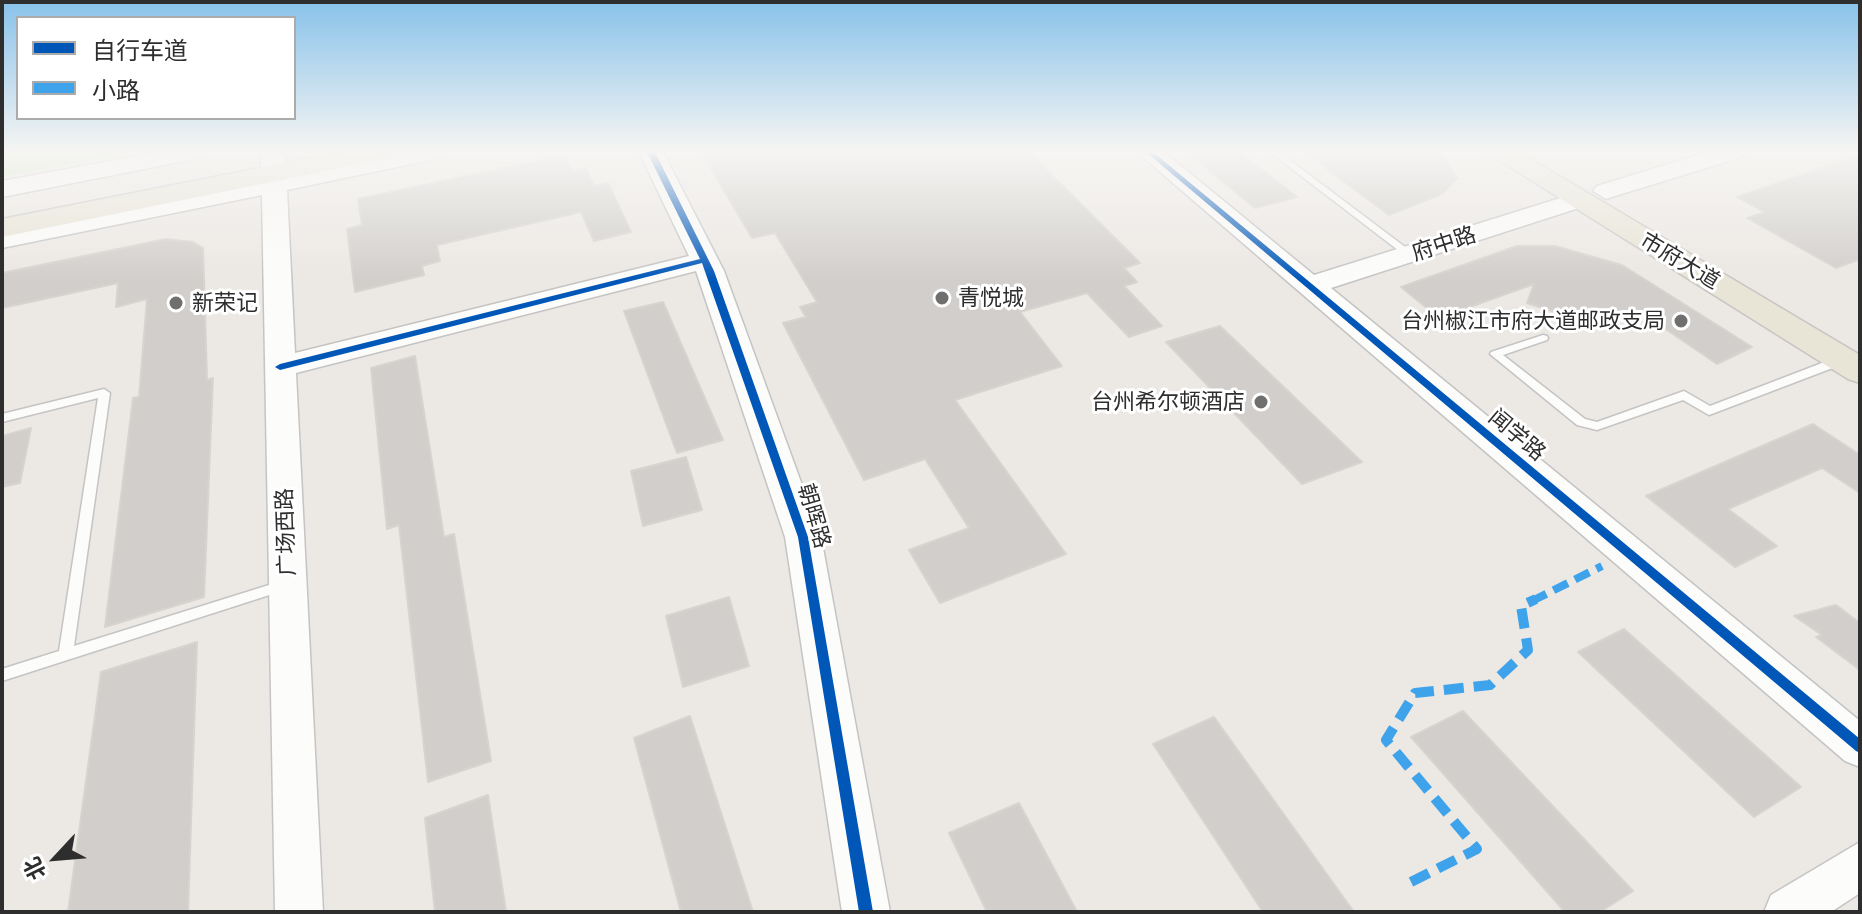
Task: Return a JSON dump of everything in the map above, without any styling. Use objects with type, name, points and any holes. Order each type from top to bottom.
[{"type":"main road","points":[[2,205],[69,195]]},
{"type":"main road","points":[[2,228],[142,195]]},
{"type":"main road","name":"市府大道","points":[[1589,195],[1854,358]]},
{"type":"street","points":[[2,240],[162,195]]},
{"type":"street","name":"广场西路","points":[[275,195],[299,912]]},
{"type":"street","name":"朝晖路","points":[[672,195],[705,260],[803,537],[866,912]]},
{"type":"street","name":"闻学路","points":[[1200,195],[1860,747]]},
{"type":"street","name":"府中路","points":[[1309,286],[1596,195]]},
{"type":"street","points":[[280,367],[705,260]]},
{"type":"street","points":[[1788,912],[1860,865]]},
{"type":"lane","points":[[1330,195],[1410,255]]},
{"type":"lane","points":[[1543,338],[1495,354],[1581,422],[1597,426],[1684,395],[1709,411],[1854,358]]},
{"type":"lane","points":[[2,418],[104,393],[66,654]]},
{"type":"lane","points":[[2,675],[288,584]]},
{"type":"building","points":[[378,195],[613,195],[631,232],[594,241],[581,212],[437,245],[440,261],[422,266],[424,275],[355,292],[347,229],[362,225],[358,199]]},
{"type":"building","name":"青悦城","points":[[726,195],[1072,195],[1140,263],[1124,268],[1137,282],[1124,286],[1162,326],[1129,337],[1087,293],[1020,312],[1062,366],[955,400],[1066,554],[940,603],[909,550],[969,528],[925,459],[864,480],[783,323],[806,317],[800,307],[817,302],[775,233],[752,238]]},
{"type":"building","points":[[1239,195],[1297,197],[1255,208]]},
{"type":"building","points":[[1362,195],[1440,195],[1389,215]]},
{"type":"building","points":[[1860,195],[1860,259],[1836,268],[1747,218],[1765,212],[1737,197]]},
{"type":"building","points":[[166,239],[193,242],[203,248],[207,380],[213,378],[204,597],[105,627],[133,398],[139,397],[147,299],[116,307],[118,283],[2,308],[2,273]]},
{"type":"building","points":[[1517,246],[1555,246],[1622,265],[1752,347],[1717,364],[1645,315],[1604,315],[1607,321],[1574,318],[1527,303],[1534,284],[1439,318],[1401,287]]},
{"type":"building","points":[[663,302],[723,440],[677,453],[624,311]]},
{"type":"building","name":"台州希尔顿酒店","points":[[1220,326],[1362,462],[1302,484],[1166,342]]},
{"type":"building","points":[[415,356],[444,537],[454,534],[491,761],[428,782],[399,525],[387,529],[371,368]]},
{"type":"building","points":[[1813,424],[1860,455],[1860,493],[1822,468],[1728,509],[1777,546],[1735,567],[1646,496]]},
{"type":"building","points":[[31,428],[20,483],[2,487],[2,436]]},
{"type":"building","points":[[686,457],[702,510],[643,526],[631,471]]},
{"type":"building","points":[[729,597],[749,666],[683,687],[666,616]]},
{"type":"building","points":[[1836,605],[1860,623],[1860,670],[1816,637],[1822,635],[1794,616]]},
{"type":"building","points":[[1624,629],[1801,787],[1754,817],[1578,652]]},
{"type":"building","points":[[197,642],[188,912],[68,912],[101,672]]},
{"type":"building","points":[[1463,711],[1633,891],[1600,912],[1565,912],[1411,737]]},
{"type":"building","points":[[690,716],[753,912],[681,912],[634,738]]},
{"type":"building","points":[[1214,717],[1354,912],[1263,912],[1153,744]]},
{"type":"building","points":[[488,795],[506,912],[435,912],[425,818]]},
{"type":"building","points":[[1019,803],[1077,912],[987,912],[949,833]]},
{"type":"marked path","points":[[1411,882],[1477,849],[1386,740],[1415,693],[1490,685],[1528,650],[1521,606],[1602,566]]},
{"type":"cycle path","points":[[672,195],[710,271],[803,537],[866,912]]},
{"type":"cycle path","points":[[1200,195],[1860,747]]},
{"type":"cycle path","points":[[280,367],[705,260]]},
{"type":"place","name":"青悦城","points":[[942,298]]},
{"type":"place","name":"新荣记","points":[[176,303]]},
{"type":"place","name":"台州椒江市府大道邮政支局","points":[[1681,321]]},
{"type":"place","name":"台州希尔顿酒店","points":[[1261,402]]}]
